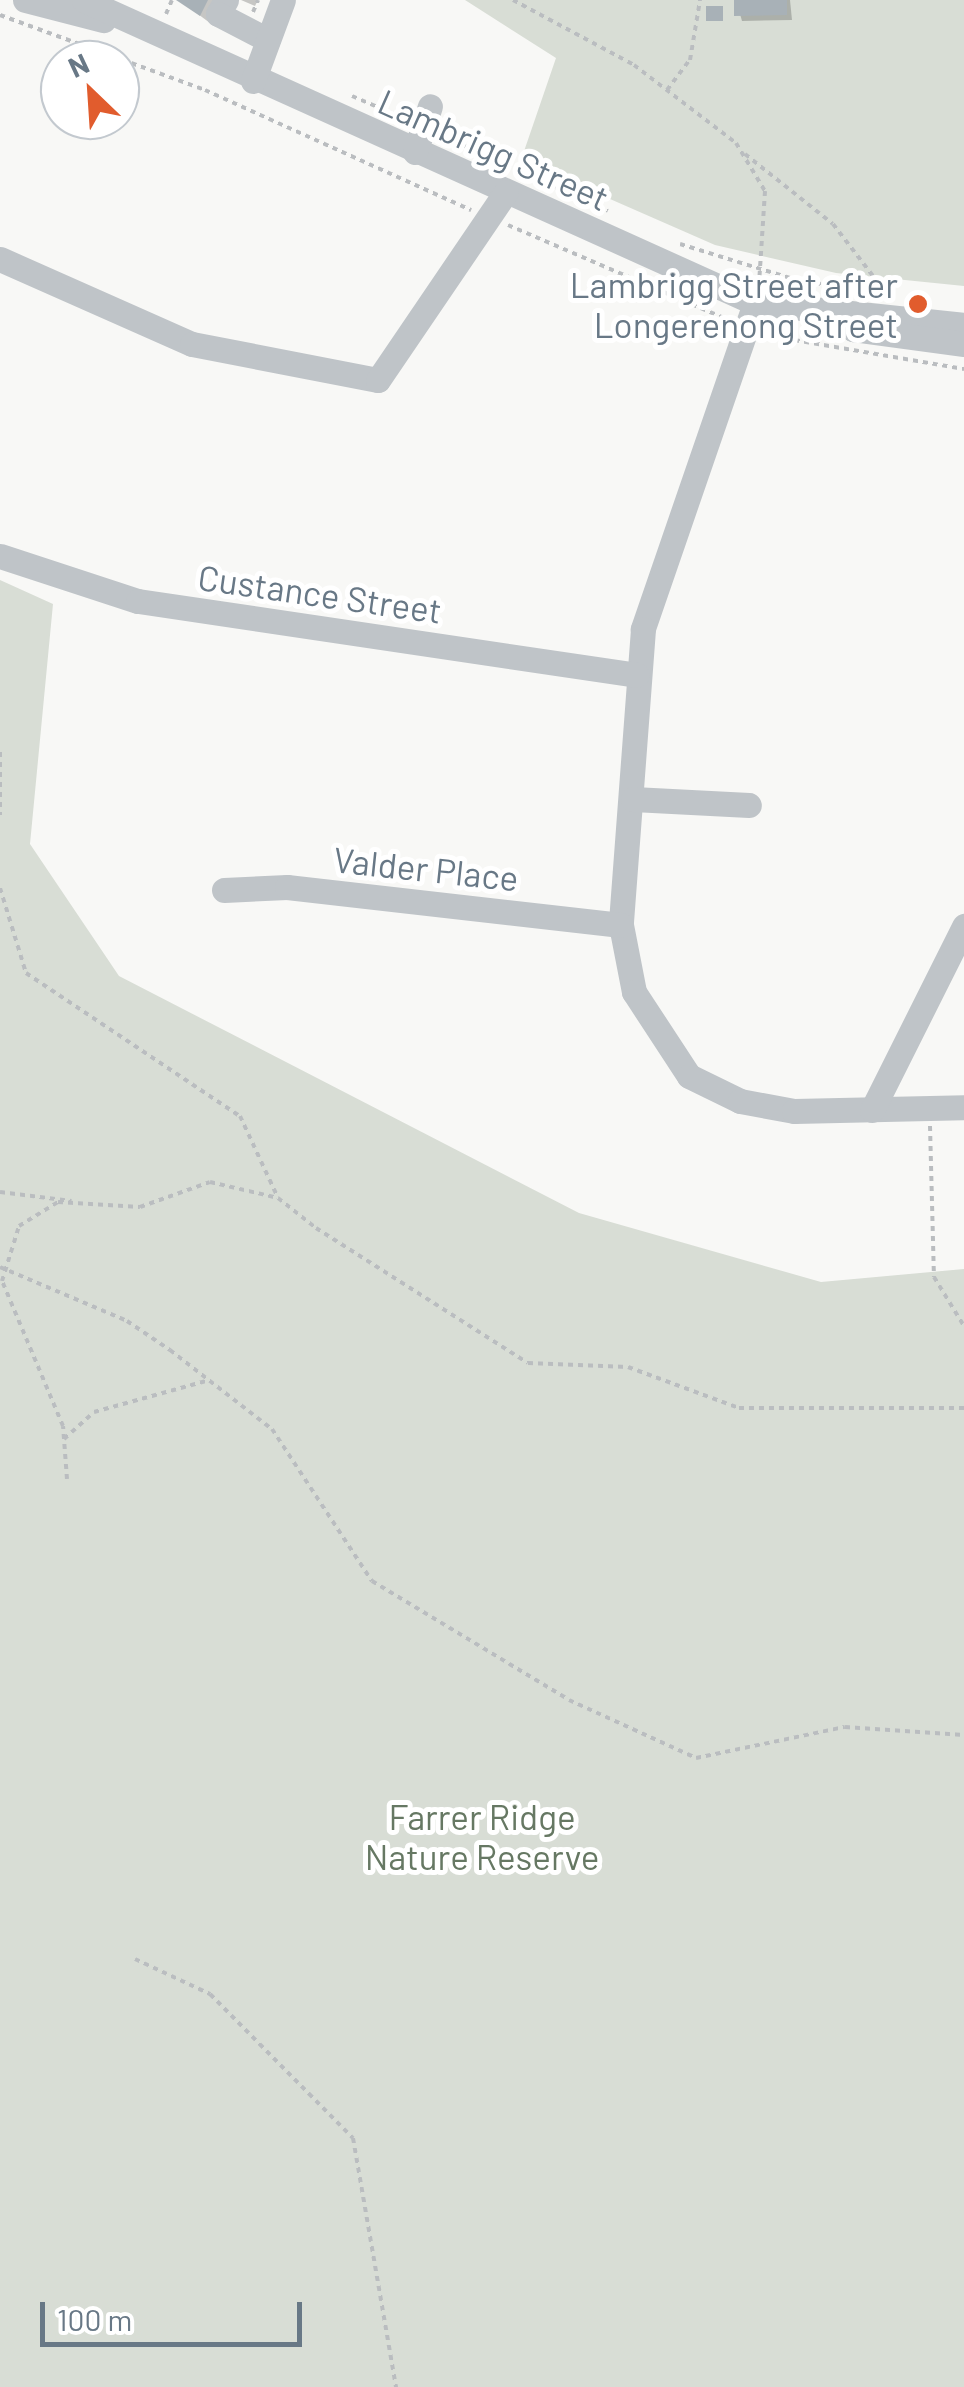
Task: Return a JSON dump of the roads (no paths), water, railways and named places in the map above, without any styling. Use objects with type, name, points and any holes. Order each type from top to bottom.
[{"type":"street","name":"Lambrigg Street","points":[[25,0],[135,19]]},
{"type":"street","name":"Lambrigg Street","points":[[84,0],[135,19],[253,81],[755,304],[843,318],[862,312],[964,325]]},
{"type":"street","points":[[226,0],[218,14],[268,40]]},
{"type":"street","points":[[253,81],[283,0]]},
{"type":"street","points":[[414,152],[427,117]]},
{"type":"street","points":[[0,259],[192,344],[378,380],[506,192]]},
{"type":"street","points":[[755,304],[662,558],[637,675],[633,799],[621,925],[634,992],[689,1076],[766,1109],[964,1107]]},
{"type":"street","name":"Lambrigg Street","points":[[843,318],[853,328],[964,344]]},
{"type":"street","name":"Custance Street","points":[[0,556],[138,601],[637,675]]},
{"type":"street","points":[[633,799],[748,805]]},
{"type":"street","name":"Valder Place","points":[[224,890],[287,887],[621,925]]},
{"type":"street","points":[[872,1110],[964,926]]},
{"type":"place","name":"Lambrigg Street after Longerenong Street","points":[[918,304]]},
{"type":"park label","name":"Farrer Ridge Nature Reserve","points":[[482,1836]]}]
